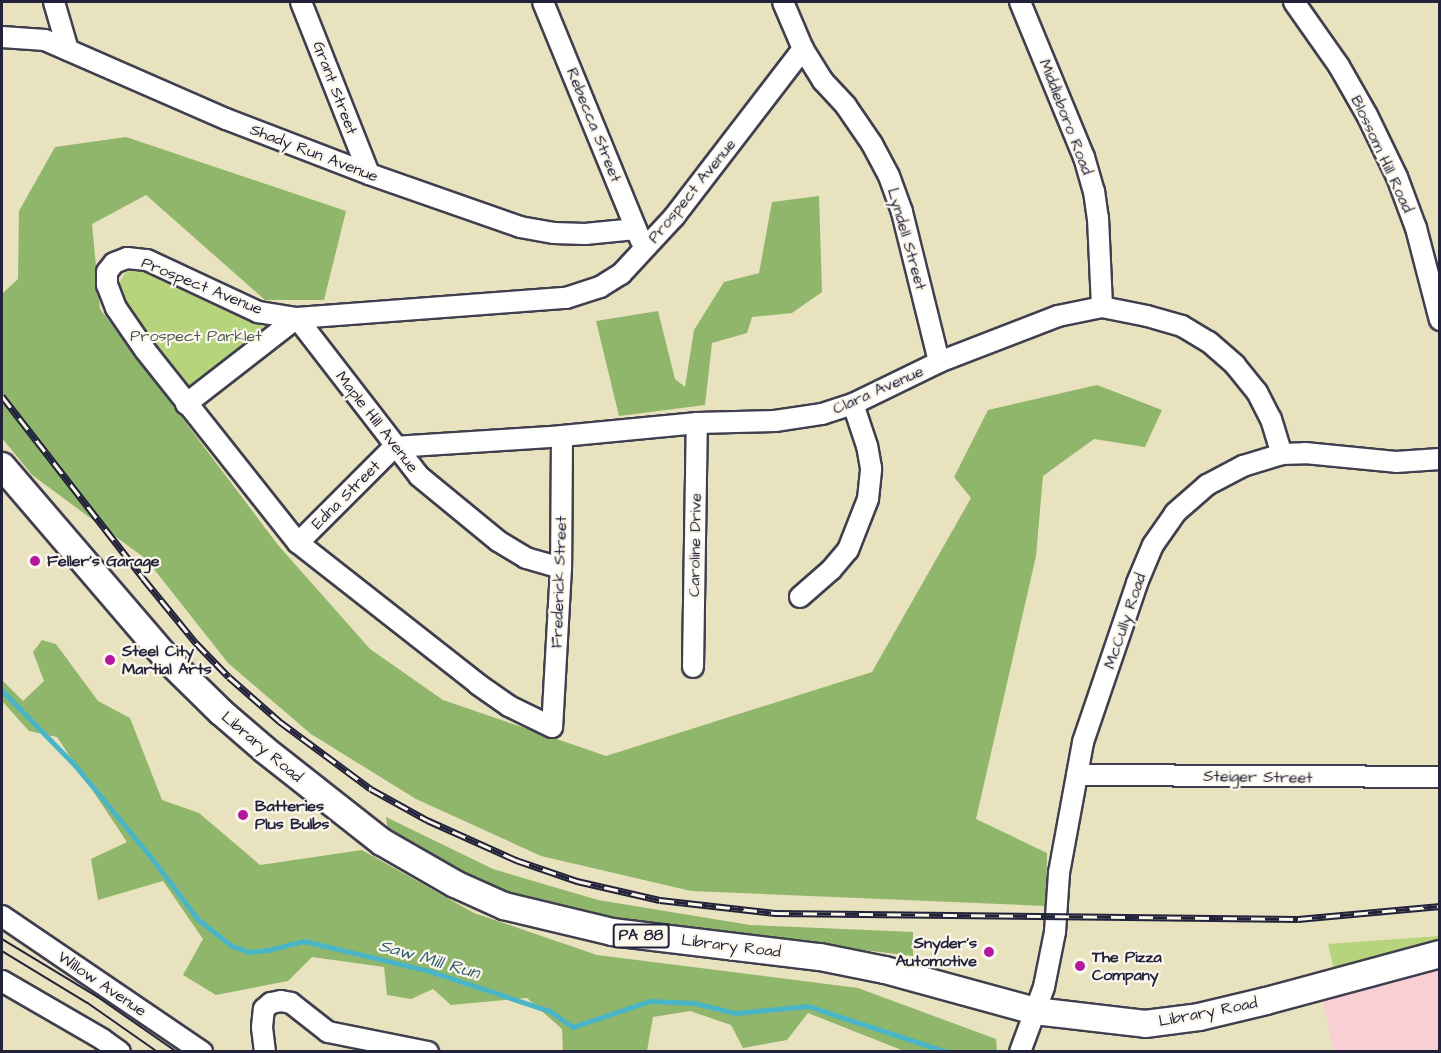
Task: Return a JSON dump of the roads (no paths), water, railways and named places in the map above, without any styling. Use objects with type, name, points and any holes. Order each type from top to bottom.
[{"type":"main road","name":"Library Road","points":[[2,466],[168,660],[221,712],[265,750],[382,842],[455,884],[504,906],[566,923],[612,932],[820,957],[885,970],[1035,1011],[1145,1024],[1199,1017],[1440,954]]},
{"type":"street","points":[[54,2],[68,50]]},
{"type":"street","name":"Grant Street","points":[[302,2],[369,174]]},
{"type":"street","name":"Rebecca Street","points":[[543,2],[645,249]]},
{"type":"street","name":"Lyndell Street","points":[[783,2],[803,49],[823,81],[846,106],[872,144],[889,176],[902,212],[939,362]]},
{"type":"street","name":"Middleboro Road","points":[[1020,2],[1084,157],[1094,191],[1098,218],[1102,307]]},
{"type":"street","name":"Blossom Hill Road","points":[[1294,2],[1339,66],[1367,115],[1397,177],[1416,228],[1440,320]]},
{"type":"street","name":"Shady Run Avenue","points":[[2,37],[45,40],[226,119],[369,174],[520,227],[554,233],[585,234],[636,229]]},
{"type":"street","name":"Prospect Avenue","points":[[552,727],[509,706],[478,684],[298,543],[186,404],[116,308],[107,285],[107,272],[114,262],[128,258],[147,260],[258,312],[297,318],[566,298],[600,287],[621,274],[645,249],[674,217],[803,49]]},
{"type":"street","name":"Clara Avenue","points":[[394,447],[562,436],[697,423],[799,418],[853,404],[939,362],[1058,316],[1102,307],[1148,315],[1182,326],[1209,342],[1235,365],[1257,392],[1271,419],[1282,454]]},
{"type":"street","points":[[186,404],[297,318]]},
{"type":"street","name":"Maple Hill Avenue","points":[[297,318],[394,447],[419,476],[498,541],[526,558],[561,568]]},
{"type":"street","points":[[800,597],[831,570],[848,549],[868,499],[871,468],[867,446],[853,404]]},
{"type":"street","name":"Caroline Drive","points":[[693,667],[697,423]]},
{"type":"street","name":"Frederick Street","points":[[552,727],[561,568],[562,436]]},
{"type":"street","name":"Edna Street","points":[[298,543],[394,447]]},
{"type":"street","name":"McCully Road","points":[[1020,1052],[1044,987],[1055,932],[1059,873],[1083,742],[1137,583],[1153,545],[1175,513],[1207,485],[1243,466],[1282,454],[1305,453],[1396,462],[1440,459]]},
{"type":"street","name":"Steiger Street","points":[[1077,775],[1440,777]]},
{"type":"street","name":"Willow Avenue","points":[[2,916],[202,1052]]},
{"type":"street","points":[[2,981],[102,1039],[120,1052]]},
{"type":"street","points":[[265,1052],[262,1027],[264,1009],[271,1003],[281,1001],[291,1003],[328,1032],[428,1052]]},
{"type":"waterway","name":"Saw Mill Run","points":[[2,690],[75,765],[152,858],[198,919],[232,946],[249,952],[304,941],[426,970],[550,1011],[573,1027],[650,1001],[694,1003],[736,1013],[808,1006],[947,1052]]},
{"type":"tram line","points":[[2,939],[98,997],[177,1052]]},
{"type":"tram line","points":[[2,951],[88,1003],[158,1052]]},
{"type":"railway","points":[[2,396],[143,578],[196,643],[229,677],[279,721],[371,789],[427,820],[516,860],[577,881],[660,900],[775,913],[1298,919],[1440,906]]},
{"type":"place","name":"Feller's Garage","points":[[35,561]]},
{"type":"place","name":"Steel City Martial Arts","points":[[110,660]]},
{"type":"place","name":"Batteries Plus Bulbs","points":[[243,815]]},
{"type":"place","name":"Snyder's Automotive","points":[[989,952]]},
{"type":"place","name":"The Pizza Company","points":[[1080,966]]},
{"type":"park label","name":"Prospect Parklet","points":[[196,336]]}]
